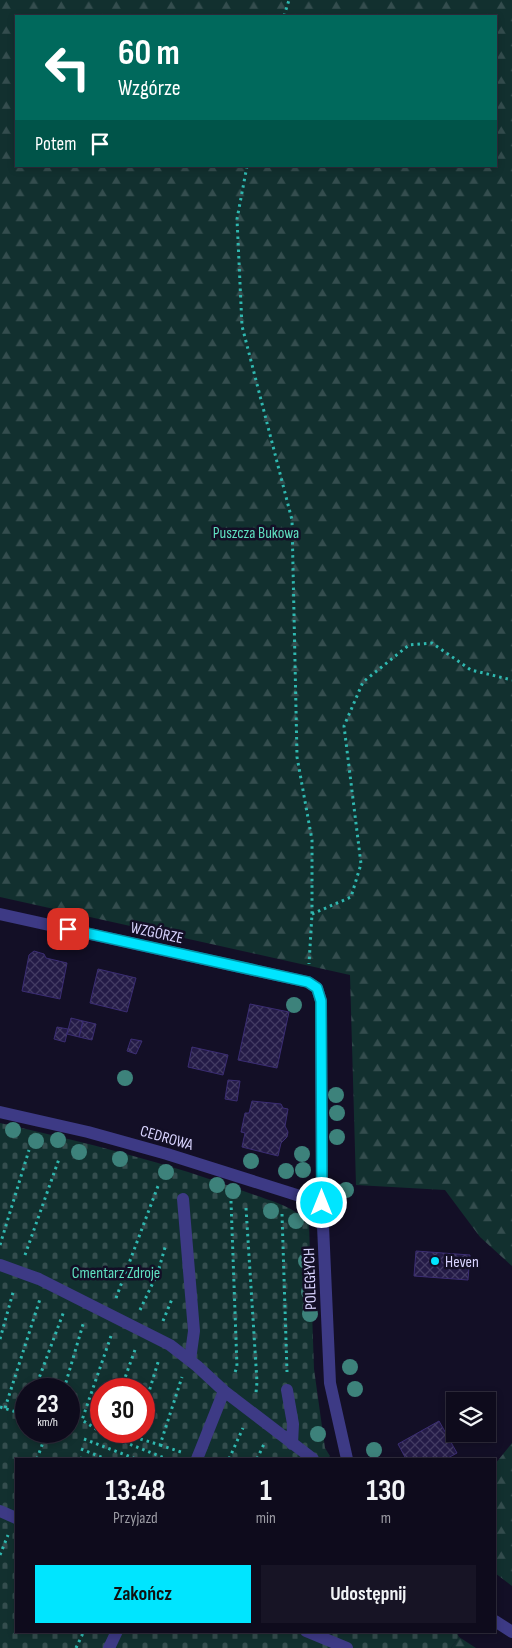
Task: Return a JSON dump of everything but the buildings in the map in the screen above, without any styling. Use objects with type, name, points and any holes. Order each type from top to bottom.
[{"type":"street","name":"WZGÓRZE","points":[[0,914],[308,982]]},
{"type":"street","name":"POLEGŁYCH","points":[[308,982],[317,988],[321,1001],[322,1203],[330,1383],[347,1458]]},
{"type":"street","name":"CEDROWA","points":[[0,1112],[88,1132],[167,1154],[322,1203]]},
{"type":"street","points":[[183,1198],[194,1331],[190,1360]]},
{"type":"street","points":[[0,1265],[46,1282],[161,1340],[190,1360],[224,1391],[312,1458]]},
{"type":"street","points":[[287,1390],[293,1424],[292,1444]]},
{"type":"street","points":[[197,1458],[224,1391]]},
{"type":"street","points":[[0,1512],[15,1518]]},
{"type":"street","points":[[496,1622],[512,1632]]},
{"type":"street","points":[[109,1648],[116,1633]]},
{"type":"street","points":[[311,1633],[347,1648]]},
{"type":"path","points":[[284,15],[289,0]]},
{"type":"path","points":[[247,167],[237,219],[242,326],[292,520],[297,757],[312,840],[312,914],[308,982]]},
{"type":"path","points":[[312,914],[351,897],[361,864],[344,726],[363,682],[409,644],[432,643],[471,670],[512,680]]},
{"type":"path","points":[[0,1245],[29,1150]]},
{"type":"path","points":[[0,1339],[19,1271],[59,1159]]},
{"type":"path","points":[[95,1378],[158,1186]]},
{"type":"path","points":[[224,1391],[236,1366],[231,1201]]},
{"type":"path","points":[[229,1458],[257,1390],[246,1208]]},
{"type":"path","points":[[282,1214],[287,1390]]},
{"type":"path","points":[[124,1378],[137,1328],[158,1272],[168,1237]]},
{"type":"path","points":[[5,1408],[46,1282]]},
{"type":"path","points":[[39,1378],[70,1294]]},
{"type":"path","points":[[152,1378],[173,1295]]},
{"type":"path","points":[[67,1378],[89,1304]]},
{"type":"path","points":[[154,1443],[160,1445],[179,1385],[190,1360]]},
{"type":"path","points":[[90,1394],[82,1420],[90,1425]]},
{"type":"path","points":[[0,1406],[15,1411]]},
{"type":"path","points":[[84,1439],[133,1458]]},
{"type":"path","points":[[37,1458],[43,1443]]},
{"type":"path","points":[[129,1443],[165,1458]]},
{"type":"path","points":[[81,1449],[104,1458]]},
{"type":"path","points":[[76,1648],[83,1633]]},
{"type":"green space","name":"Puszcza Bukowa","points":[[0,0],[512,0],[512,1266],[480,1237],[445,1190],[356,1185],[350,975],[0,897]]},
{"type":"green space","name":"Cmentarz Zdroje","points":[[0,1123],[95,1146],[219,1182],[289,1208],[309,1224],[314,1369],[325,1448],[330,1456],[329,1458],[15,1458],[15,1633],[457,1633],[459,1637],[451,1648],[0,1648]]},
{"type":"green space","points":[[512,1443],[512,1586],[496,1574],[496,1463]]},
{"type":"green space","points":[[459,1637],[476,1648],[451,1648]]},
{"type":"place","name":"Heven","points":[[435,1261]]},
{"type":"route","points":[[68,929],[308,982],[317,988],[321,1001],[322,1203]]}]
